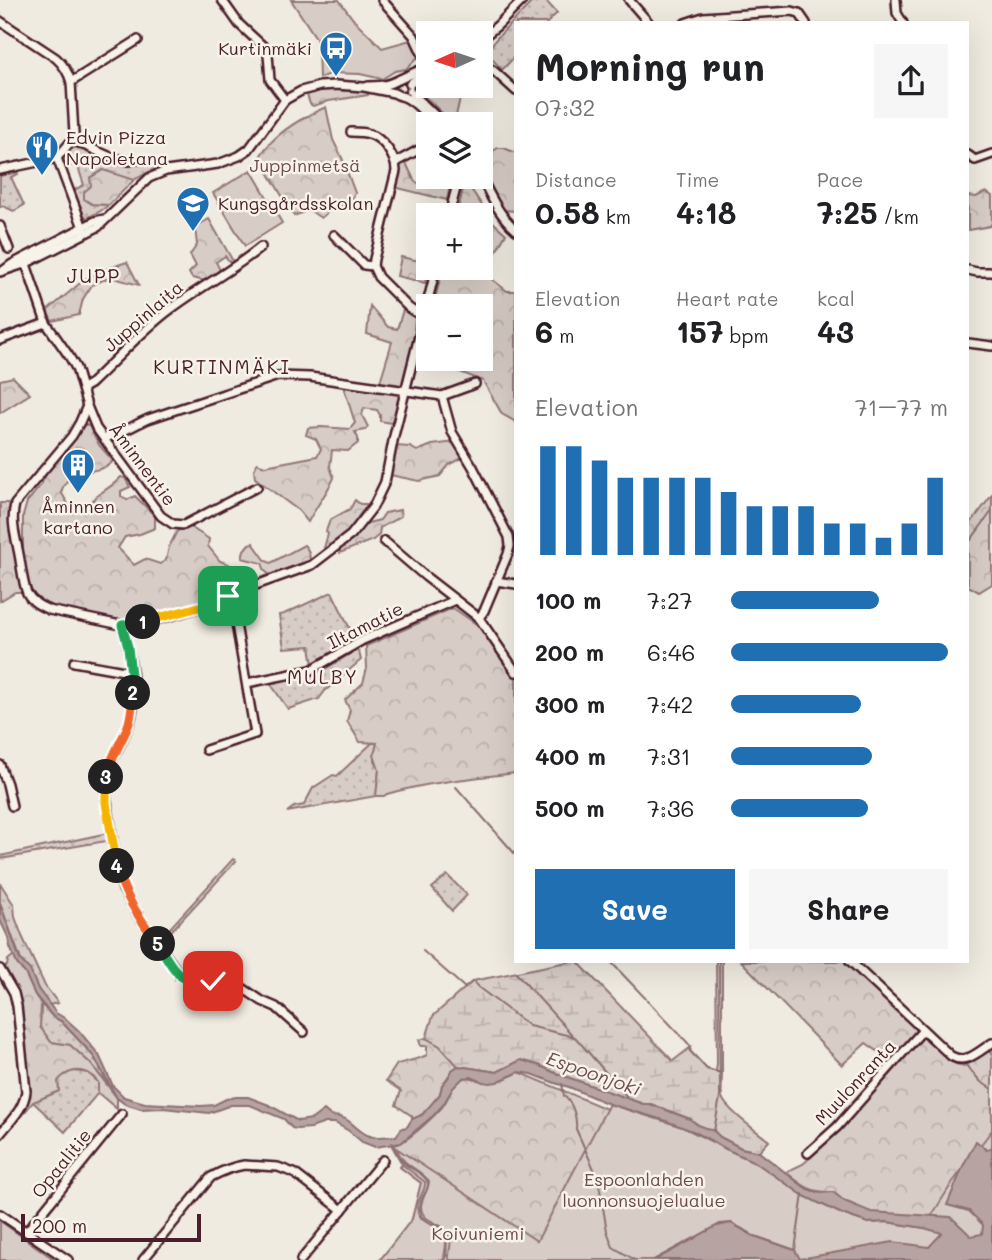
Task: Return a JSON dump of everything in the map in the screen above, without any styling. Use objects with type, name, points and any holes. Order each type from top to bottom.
[{"type":"street","points":[[222,0],[239,24],[266,49],[270,80],[285,100]]},
{"type":"street","points":[[382,0],[416,41]]},
{"type":"street","points":[[494,28],[523,0]]},
{"type":"street","points":[[629,0],[647,21]]},
{"type":"street","points":[[896,0],[897,13],[902,21]]},
{"type":"street","points":[[691,21],[703,17],[792,11],[799,13],[805,21]]},
{"type":"street","points":[[0,21],[56,58],[66,68],[71,82],[74,134],[57,158],[0,170]]},
{"type":"street","points":[[71,82],[138,40]]},
{"type":"street","points":[[364,87],[394,82],[416,71]]},
{"type":"street","points":[[494,72],[514,89]]},
{"type":"street","points":[[402,79],[407,80],[407,91],[423,112]]},
{"type":"street","points":[[2,272],[84,231],[98,227],[149,178],[166,171],[218,164],[239,156],[255,141],[285,100],[301,91],[320,86],[364,87],[398,96],[416,81]]},
{"type":"street","points":[[394,82],[394,93]]},
{"type":"street","points":[[407,91],[431,112]]},
{"type":"street","points":[[351,132],[373,135],[396,162],[373,266],[378,277],[416,312]]},
{"type":"street","points":[[72,140],[113,158],[130,161]]},
{"type":"street","points":[[396,162],[416,151]]},
{"type":"street","points":[[969,156],[975,160],[992,155]]},
{"type":"street","points":[[57,158],[84,231]]},
{"type":"street","points":[[487,189],[494,205],[514,228]]},
{"type":"street","points":[[0,226],[9,249]]},
{"type":"street","points":[[334,235],[364,265],[373,266]]},
{"type":"street","name":"Juppinlaita","points":[[83,388],[168,311],[261,247]]},
{"type":"street","name":"Åminnentie","points":[[26,261],[46,323],[72,361],[96,428],[162,516],[173,524],[184,525],[257,487]]},
{"type":"street","points":[[969,270],[992,272]]},
{"type":"street","points":[[0,340],[46,323]]},
{"type":"street","points":[[969,343],[992,346]]},
{"type":"street","points":[[87,406],[72,436],[15,504],[13,530],[24,582],[33,601],[49,610],[122,625],[225,600],[231,594],[308,567],[338,547],[361,523],[385,482],[416,349]]},
{"type":"street","points":[[104,438],[127,431],[148,419],[274,377],[310,377],[442,396],[475,384]]},
{"type":"street","points":[[442,396],[452,432],[509,537],[508,554],[479,618]]},
{"type":"street","points":[[384,541],[479,618],[514,669]]},
{"type":"street","points":[[496,581],[514,584]]},
{"type":"street","points":[[206,750],[255,734],[236,624],[225,600]]},
{"type":"street","name":"Iltamatie","points":[[247,683],[311,670],[363,640],[456,600]]},
{"type":"street","points":[[122,625],[131,671],[132,710],[106,775],[105,788],[123,889],[137,914],[183,977],[188,980],[224,981],[238,985],[276,1007],[304,1032]]},
{"type":"street","points":[[74,662],[131,671]]},
{"type":"street","points":[[0,765],[12,806]]},
{"type":"street","points":[[852,963],[951,1056],[960,1060],[966,1059],[992,1043]]},
{"type":"street","points":[[0,1134],[19,1112],[26,1091],[18,1006],[1,971]]},
{"type":"street","name":"Muulonranta","points":[[808,1153],[837,1127],[923,1030]]},
{"type":"street","name":"Opaalitie","points":[[27,1231],[122,1114]]},
{"type":"street","points":[[301,1260],[383,1160]]},
{"type":"street","points":[[143,1260],[211,1177],[237,1166],[286,1169],[341,1210]]},
{"type":"street","points":[[0,1214],[68,1260]]},
{"type":"green space","points":[[291,0],[339,0],[353,19],[382,48],[411,40],[416,59],[406,69],[395,71],[382,79],[360,74],[332,73],[319,78],[316,38]]},
{"type":"green space","points":[[534,0],[545,0],[557,13],[549,21],[514,21],[514,57],[502,70],[494,61],[494,42]]},
{"type":"green space","points":[[321,89],[369,92],[368,95],[313,106],[307,95]]},
{"type":"green space","points":[[426,98],[460,98],[457,112],[441,112]]},
{"type":"green space","name":"Juppinmetsä","points":[[326,107],[333,140],[355,193],[350,203],[335,206],[321,218],[309,210],[294,216],[261,160],[261,155],[290,126]]},
{"type":"green space","points":[[78,146],[124,165],[161,165],[134,180],[103,170],[91,186],[92,204],[109,205],[87,218],[74,190],[84,185],[77,164],[66,167],[65,163],[67,154]]},
{"type":"green space","points":[[504,148],[514,152],[514,211],[502,210],[490,190],[493,189],[493,151]]},
{"type":"green space","points":[[406,163],[416,182],[416,189],[449,189],[447,200],[394,187],[399,166]]},
{"type":"green space","points":[[103,170],[134,180],[109,205],[92,204],[84,199],[84,192],[91,186],[90,178]]},
{"type":"green space","points":[[251,170],[282,223],[245,246],[213,193]]},
{"type":"green space","points":[[18,174],[11,177],[24,205],[14,211],[0,207],[0,176]]},
{"type":"green space","points":[[463,189],[471,189],[480,203],[460,203]]},
{"type":"green space","points":[[986,192],[992,196],[992,223],[990,226],[969,230],[969,196],[976,197]]},
{"type":"green space","points":[[209,219],[234,263],[232,265],[225,256],[216,262],[221,272],[206,281],[192,278],[189,273],[196,266],[190,255],[197,245],[195,227]]},
{"type":"green space","points":[[493,222],[506,234],[493,257]]},
{"type":"green space","points":[[401,257],[416,260],[416,280],[426,280],[425,283],[397,276]]},
{"type":"green space","points":[[127,262],[139,285],[110,277],[92,285],[83,299],[79,315],[52,321],[47,311],[85,279]]},
{"type":"green space","points":[[440,280],[493,280],[507,291],[514,291],[514,421],[502,414],[483,381],[458,371],[493,371],[493,294],[436,294]]},
{"type":"green space","points":[[370,306],[388,327],[397,329],[403,310],[415,318],[416,338],[402,387],[379,385],[392,342],[367,334]]},
{"type":"green space","points":[[13,377],[30,394],[0,413],[0,380]]},
{"type":"green space","points":[[345,386],[399,394],[399,401],[391,423],[380,421],[377,410],[364,408],[362,415],[368,427],[355,432],[358,443],[348,451],[332,450],[330,467],[334,478],[308,522],[299,511],[255,478],[254,470],[257,463],[265,466],[317,456],[321,449],[316,439],[306,435],[308,428],[350,429],[355,423]]},
{"type":"green space","points":[[84,424],[89,426],[99,445],[113,461],[101,469],[78,474],[65,483],[61,492],[71,507],[77,510],[88,507],[121,477],[125,478],[130,487],[121,491],[121,496],[127,500],[135,496],[155,516],[155,528],[125,537],[118,548],[134,565],[145,559],[160,564],[166,560],[177,531],[190,527],[209,539],[208,546],[220,561],[229,564],[242,588],[230,592],[223,585],[217,589],[220,600],[133,623],[50,607],[36,599],[27,581],[23,554],[23,516],[27,502],[41,485],[49,468]]},
{"type":"green space","points":[[455,442],[464,457],[449,465],[440,476],[419,481],[390,475],[395,446],[410,447],[417,451],[432,445]]},
{"type":"green space","points":[[992,495],[992,584],[979,592],[969,587],[969,526]]},
{"type":"green space","points":[[355,500],[360,504],[367,504],[354,527],[325,551],[328,534],[326,531],[330,520],[350,509]]},
{"type":"green space","points":[[0,503],[12,503],[9,514],[11,535],[24,592],[15,592],[0,601]]},
{"type":"green space","points":[[400,510],[401,516],[380,528],[379,535],[373,540],[340,553],[339,549],[364,524],[380,520],[385,513]]},
{"type":"green space","points":[[253,543],[266,561],[271,563],[304,545],[309,551],[310,564],[272,577],[265,571],[262,563],[242,558],[244,550]]},
{"type":"green space","points":[[332,592],[355,639],[313,665],[310,646],[284,648],[279,615]]},
{"type":"green space","points":[[453,608],[479,626],[511,672],[514,670],[514,773],[435,783],[376,796],[379,770],[374,755],[377,743],[360,742],[347,721],[350,710],[345,700],[363,683],[367,668],[366,646]]},
{"type":"green space","points":[[355,651],[359,652],[361,660],[319,699],[288,709],[270,683],[320,672]]},
{"type":"green space","points":[[372,743],[377,743],[375,760],[379,770],[376,796],[287,812],[304,805],[313,788],[333,775],[337,776]]},
{"type":"green space","points":[[108,833],[110,840],[118,838],[120,860],[130,893],[160,939],[233,859],[236,861],[162,941],[184,973],[175,979],[124,898],[115,877],[110,844],[106,841],[0,859],[0,856]]},
{"type":"green space","points":[[447,875],[467,895],[452,911],[432,888]]},
{"type":"green space","points":[[0,883],[14,905],[22,936],[45,986],[58,1003],[49,1005],[21,960],[0,903]]},
{"type":"green space","points":[[14,955],[41,1004],[40,1027],[51,1042],[70,1045],[90,1063],[117,1098],[117,1109],[98,1093],[98,1082],[92,1076],[76,1071],[68,1073],[58,1081],[59,1091],[33,1102],[24,1113],[29,1097],[29,1077],[21,1011],[18,992],[5,967]]},
{"type":"green space","points":[[562,963],[579,963],[673,1061],[691,1047],[690,1051],[707,1069],[722,1073],[724,1102],[769,1141],[759,1152],[741,1148],[690,1119],[521,1060],[497,1072],[458,1066],[440,1046],[426,1038],[433,1016],[473,981]]},
{"type":"green space","points":[[716,963],[722,963],[722,1073],[716,1072]]},
{"type":"green space","points":[[743,963],[847,963],[956,1064],[964,1066],[992,1048],[992,1147],[987,1150],[976,1142],[984,1225],[380,1260],[412,1219],[421,1183],[400,1167],[402,1164],[392,1146],[418,1131],[430,1120],[462,1079],[493,1082],[519,1072],[787,1185],[804,1196],[844,1201],[833,1192],[808,1188],[786,1172],[811,1157],[896,1064],[866,1043],[842,1065]]},
{"type":"green space","points":[[41,1004],[53,1017],[61,1021],[94,1057],[109,1086],[70,1045],[51,1042],[40,1027]]},
{"type":"green space","points":[[426,1038],[440,1046],[458,1066],[443,1084],[434,1103],[424,1113],[412,1119],[412,1116],[396,1105],[401,1091],[386,1081],[397,1064],[427,1055],[427,1046],[421,1046],[419,1040]]},
{"type":"green space","points":[[64,1073],[88,1073],[98,1082],[98,1093],[65,1132],[33,1102],[59,1091],[58,1081]]},
{"type":"green space","name":"Espoonlahden luonnonsuojelualue","points":[[609,1104],[683,1127],[755,1162],[804,1196],[842,1214],[868,1223],[887,1222],[924,1228],[952,1183],[992,1130],[992,1260],[449,1260],[448,1233],[422,1213],[421,1204],[429,1181],[403,1159],[396,1148],[537,1241]]},
{"type":"green space","name":"Koivuniemi","points":[[403,1165],[425,1182],[417,1209],[424,1221],[444,1233],[444,1260],[380,1260],[412,1219],[421,1183],[400,1167]]},
{"type":"green space","points":[[0,1221],[55,1260],[0,1260]]},
{"type":"shaded area","points":[[0,903],[20,960],[30,970],[38,989],[56,1013],[79,1031],[99,1055],[113,1086],[124,1097],[145,1103],[201,1106],[214,1105],[236,1097],[248,1097],[298,1121],[312,1119],[324,1110],[331,1116],[347,1120],[370,1136],[396,1136],[412,1119],[422,1115],[440,1094],[442,1085],[452,1070],[458,1066],[497,1072],[521,1060],[690,1119],[741,1148],[759,1152],[807,1189],[820,1193],[833,1192],[844,1201],[871,1212],[951,1217],[971,1236],[982,1234],[983,1225],[969,1211],[947,1205],[976,1141],[987,1150],[992,1147],[992,1260],[654,1260],[720,1224],[731,1223],[754,1236],[795,1250],[800,1259],[893,1242],[929,1247],[942,1233],[887,1222],[868,1223],[842,1214],[804,1196],[755,1162],[695,1132],[609,1104],[532,1074],[519,1072],[490,1083],[471,1077],[463,1078],[434,1115],[401,1143],[375,1147],[362,1142],[335,1123],[311,1128],[292,1128],[284,1119],[250,1105],[231,1105],[209,1113],[163,1108],[141,1109],[125,1104],[117,1098],[94,1057],[61,1021],[53,1017],[35,995],[10,947],[0,920]]},
{"type":"waterway","points":[[969,543],[992,511]]},
{"type":"waterway","points":[[456,787],[514,853]]},
{"type":"waterway","name":"Espoonjoki","points":[[423,951],[465,988],[473,981],[529,1026],[575,1037],[628,1098]]},
{"type":"waterway","points":[[612,963],[686,1041],[691,1047],[690,1051],[707,1069],[720,1073]]},
{"type":"waterway","points":[[714,1131],[720,1097],[719,963]]},
{"type":"waterway","points":[[516,973],[574,1037]]},
{"type":"waterway","points":[[965,1064],[981,1082],[992,1089]]},
{"type":"waterway","name":"Espoonjoki","points":[[562,1084],[564,1096],[574,1111],[576,1129],[598,1178],[607,1231],[613,1247],[635,1260]]},
{"type":"waterway","points":[[392,1143],[403,1162],[427,1181],[428,1188],[420,1204],[421,1216],[442,1227],[447,1237],[446,1260]]},
{"type":"waterway","points":[[755,1236],[795,1250],[803,1194]]},
{"type":"waterway","points":[[717,1226],[731,1223],[750,1233]]},
{"type":"waterway","points":[[654,1260],[697,1237]]},
{"type":"place","name":"Kurtinmäki","points":[[336,78]]},
{"type":"place","name":"Edvin Pizza Napoletana","points":[[42,177]]},
{"type":"place","name":"Kungsgårdsskolan","points":[[193,233]]},
{"type":"place","name":"Åminnen kartano","points":[[78,495]]},
{"type":"district","name":"JUPP","points":[[94,275]]},
{"type":"district","name":"KURTINMÄKI","points":[[222,366]]},
{"type":"district","name":"MULBY","points":[[323,676]]},
{"type":"route","points":[[213,981],[197,982],[183,977],[130,902],[120,879],[105,788],[106,775],[132,710],[128,647],[122,625],[225,600],[228,596]]}]
